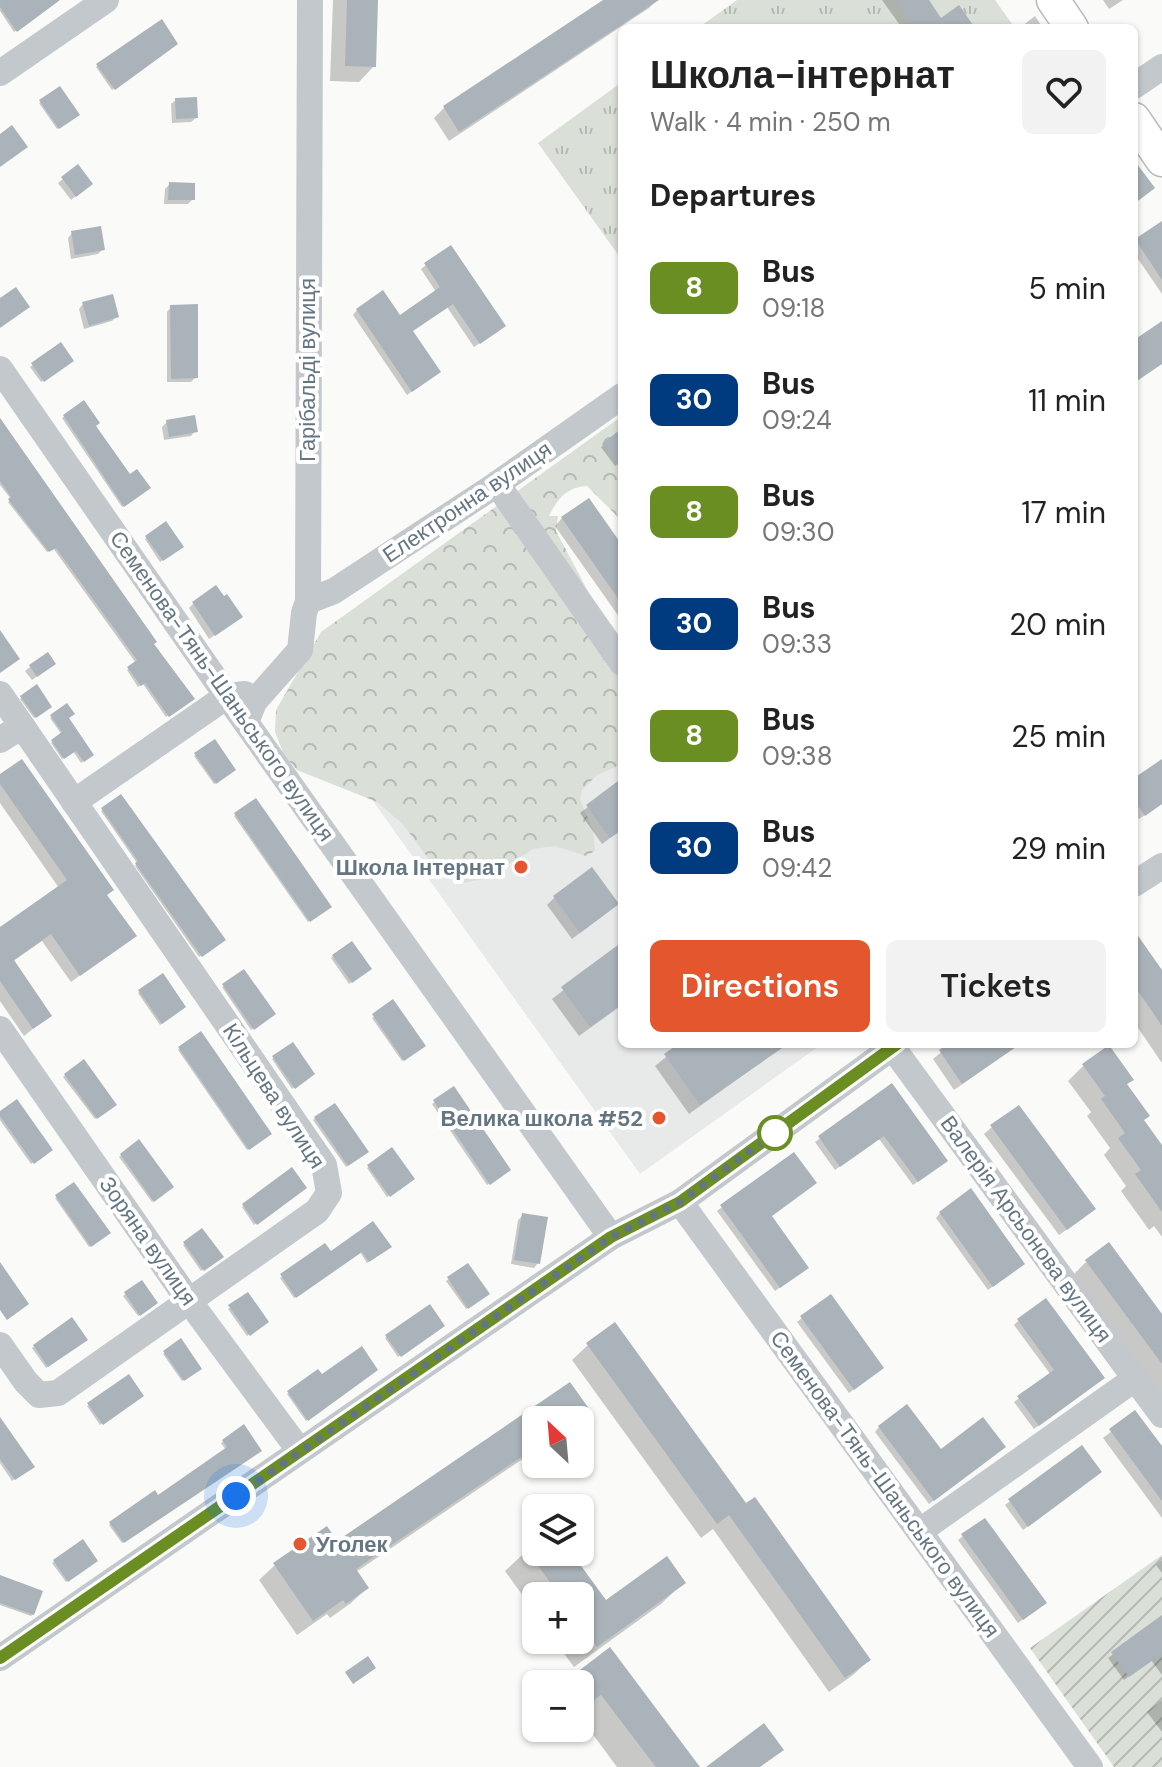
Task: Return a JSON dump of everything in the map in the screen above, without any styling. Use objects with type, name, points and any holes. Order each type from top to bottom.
[{"type":"main road","points":[[1053,0],[1069,24]]},
{"type":"main road","points":[[1138,125],[1162,160]]},
{"type":"street","points":[[4,60],[106,0]]},
{"type":"street","name":"Гарібальді вулиця","points":[[247,720],[254,702],[300,650],[308,601],[310,0]]},
{"type":"street","points":[[1138,83],[1162,67]]},
{"type":"street","name":"Семенова-Тянь-Шаньського вулиця","points":[[0,369],[227,696],[247,720],[611,1237]]},
{"type":"street","name":"Електронна вулиця","points":[[308,601],[334,591],[497,484],[618,399]]},
{"type":"street","points":[[497,484],[618,657]]},
{"type":"street","points":[[74,802],[227,696],[263,692]]},
{"type":"street","name":"Кільцева вулиця","points":[[0,694],[11,733],[74,802],[324,1165],[329,1193],[317,1211],[58,1393],[39,1395],[0,1345]]},
{"type":"street","points":[[1138,881],[1162,866]]},
{"type":"street","name":"Зоряна вулиця","points":[[0,1029],[189,1301],[299,1450]]},
{"type":"street","points":[[0,1658],[611,1237],[680,1202],[889,1048]]},
{"type":"street","name":"Валерія Арсьонова вулиця","points":[[895,1048],[1162,1415]]},
{"type":"street","name":"Семенова-Тянь-Шаньського вулиця","points":[[680,1202],[1090,1767]]},
{"type":"street","points":[[920,1531],[1136,1378]]},
{"type":"shaded area","name":"Школа Інтернат","points":[[292,688],[618,716],[618,1048],[816,1048],[640,1174]]},
{"type":"green space","points":[[737,0],[995,0],[1012,24],[704,24]]},
{"type":"green space","points":[[618,85],[618,254],[538,143]]},
{"type":"green space","name":"Школа Інтернат","points":[[618,419],[618,517],[587,486],[564,495],[549,516],[558,516],[556,531],[591,597],[618,639],[618,766],[597,775],[582,790],[580,800],[593,830],[595,851],[586,856],[555,846],[533,849],[485,879],[462,883],[428,858],[402,823],[377,802],[297,770],[284,755],[275,732],[276,710],[321,632]]},
{"type":"green space","points":[[1162,1555],[1162,1767],[1114,1767],[1030,1648]]},
{"type":"building","points":[[0,0],[60,0],[17,32],[0,7]]},
{"type":"building","points":[[347,0],[378,0],[376,67],[345,66]]},
{"type":"building","points":[[603,0],[659,0],[618,24],[618,27],[459,132],[443,106]]},
{"type":"building","points":[[895,0],[929,0],[941,18],[959,5],[972,24],[912,24]]},
{"type":"building","points":[[162,19],[178,44],[115,90],[96,64]]},
{"type":"building","points":[[60,86],[80,115],[59,129],[39,100]]},
{"type":"building","points":[[197,97],[198,118],[176,119],[175,98]]},
{"type":"building","points":[[12,125],[28,147],[0,167],[0,134]]},
{"type":"building","points":[[78,164],[93,184],[76,197],[61,177]]},
{"type":"building","points":[[1138,165],[1155,188],[1138,201]]},
{"type":"building","points":[[169,182],[195,183],[195,200],[168,200]]},
{"type":"building","points":[[1162,221],[1162,280],[1138,244],[1138,237]]},
{"type":"building","points":[[101,226],[105,250],[75,255],[71,231]]},
{"type":"building","points":[[451,245],[506,326],[480,344],[453,304],[413,331],[441,372],[412,392],[356,309],[383,290],[400,315],[440,287],[424,263]]},
{"type":"building","points":[[16,287],[30,307],[0,328],[0,298]]},
{"type":"building","points":[[113,294],[119,317],[89,326],[82,302]]},
{"type":"building","points":[[198,304],[198,378],[171,379],[170,305]]},
{"type":"building","points":[[1162,321],[1162,364],[1138,380],[1138,337]]},
{"type":"building","points":[[61,342],[74,361],[44,382],[31,363]]},
{"type":"building","points":[[84,400],[100,423],[96,426],[130,474],[137,469],[151,488],[124,507],[63,415]]},
{"type":"building","points":[[195,415],[198,432],[169,437],[166,420]]},
{"type":"building","points":[[0,418],[195,699],[169,717],[145,683],[141,686],[127,667],[137,660],[56,548],[49,552],[8,499],[11,497],[0,481]]},
{"type":"building","points":[[618,431],[618,466],[602,444]]},
{"type":"building","points":[[589,498],[618,539],[618,598],[561,517]]},
{"type":"building","points":[[166,521],[184,547],[163,561],[145,536]]},
{"type":"building","points":[[216,585],[224,596],[227,594],[243,617],[215,636],[192,602]]},
{"type":"building","points":[[0,630],[20,659],[0,673]]},
{"type":"building","points":[[48,652],[56,664],[37,677],[29,665]]},
{"type":"building","points":[[37,684],[52,707],[36,718],[20,696]]},
{"type":"building","points":[[67,703],[75,714],[69,718],[94,755],[84,762],[76,751],[64,759],[51,740],[62,732],[50,715]]},
{"type":"building","points":[[215,739],[236,770],[216,784],[194,753]]},
{"type":"building","points":[[22,759],[114,890],[107,895],[137,936],[80,976],[51,934],[14,960],[52,1016],[33,1029],[0,981],[0,927],[67,880],[0,784],[0,774]]},
{"type":"building","points":[[1162,759],[1162,804],[1145,816],[1138,806],[1138,775]]},
{"type":"building","points":[[618,781],[618,833],[610,838],[586,805]]},
{"type":"building","points":[[121,794],[226,940],[202,957],[135,863],[138,861],[101,808]]},
{"type":"building","points":[[256,798],[332,907],[310,922],[234,813]]},
{"type":"building","points":[[592,867],[618,905],[580,933],[553,896]]},
{"type":"building","points":[[1138,936],[1162,970],[1162,1026],[1138,991]]},
{"type":"building","points":[[352,941],[372,969],[352,983],[332,955]]},
{"type":"building","points":[[618,945],[618,1007],[590,1027],[561,987]]},
{"type":"building","points":[[244,969],[276,1014],[254,1030],[222,984]]},
{"type":"building","points":[[163,973],[186,1007],[162,1024],[138,990]]},
{"type":"building","points":[[393,999],[426,1046],[404,1061],[372,1014]]},
{"type":"building","points":[[201,1031],[272,1134],[249,1150],[178,1047]]},
{"type":"building","points":[[293,1042],[315,1074],[295,1089],[272,1056]]},
{"type":"building","points":[[672,1048],[782,1048],[700,1105],[664,1054]]},
{"type":"building","points":[[942,1048],[1014,1048],[962,1084],[939,1050]]},
{"type":"building","points":[[1105,1048],[1111,1048],[1134,1080],[1127,1084],[1150,1116],[1144,1120],[1162,1145],[1162,1212],[1135,1174],[1141,1170],[1118,1138],[1125,1133],[1101,1099],[1105,1096],[1082,1064]]},
{"type":"building","points":[[84,1059],[117,1105],[97,1119],[64,1074]]},
{"type":"building","points":[[892,1083],[948,1161],[918,1182],[884,1136],[840,1167],[818,1136]]},
{"type":"building","points":[[454,1086],[511,1170],[490,1185],[433,1100]]},
{"type":"building","points":[[17,1099],[53,1150],[34,1164],[0,1116],[0,1111]]},
{"type":"building","points":[[335,1103],[369,1152],[348,1166],[314,1117]]},
{"type":"building","points":[[1019,1105],[1096,1209],[1067,1230],[990,1125]]},
{"type":"building","points":[[139,1139],[174,1187],[154,1202],[120,1154]]},
{"type":"building","points":[[392,1147],[415,1179],[390,1197],[367,1165]]},
{"type":"building","points":[[794,1152],[817,1183],[772,1216],[809,1268],[780,1288],[720,1205]]},
{"type":"building","points":[[292,1167],[307,1188],[257,1225],[242,1204]]},
{"type":"building","points":[[74,1182],[111,1233],[91,1247],[55,1195]]},
{"type":"building","points":[[971,1188],[1025,1264],[993,1287],[939,1212]]},
{"type":"building","points":[[522,1213],[548,1217],[540,1264],[514,1260]]},
{"type":"building","points":[[373,1221],[392,1247],[369,1262],[362,1252],[296,1298],[280,1274],[325,1243],[331,1251]]},
{"type":"building","points":[[202,1228],[224,1257],[204,1271],[183,1242]]},
{"type":"building","points":[[1109,1242],[1162,1314],[1162,1364],[1085,1260]]},
{"type":"building","points":[[0,1262],[29,1304],[7,1320],[0,1310]]},
{"type":"building","points":[[468,1263],[490,1294],[468,1309],[447,1277]]},
{"type":"building","points":[[142,1280],[158,1303],[140,1316],[124,1292]]},
{"type":"building","points":[[248,1292],[269,1322],[250,1336],[228,1305]]},
{"type":"building","points":[[831,1294],[884,1368],[854,1390],[800,1316]]},
{"type":"building","points":[[1046,1298],[1105,1378],[1039,1426],[1017,1396],[1054,1370],[1017,1319]]},
{"type":"building","points":[[430,1304],[445,1326],[401,1357],[385,1335]]},
{"type":"building","points":[[72,1317],[88,1340],[48,1367],[33,1345]]},
{"type":"building","points":[[615,1322],[746,1503],[755,1497],[871,1660],[845,1678],[729,1515],[717,1524],[586,1343]]},
{"type":"building","points":[[181,1338],[202,1369],[184,1381],[163,1351]]},
{"type":"building","points":[[362,1346],[378,1370],[308,1421],[287,1391],[318,1369],[322,1374]]},
{"type":"building","points":[[129,1374],[144,1396],[103,1425],[87,1403]]},
{"type":"building","points":[[570,1382],[587,1406],[535,1406]]},
{"type":"building","points":[[907,1404],[941,1449],[983,1417],[1006,1447],[934,1501],[878,1426]]},
{"type":"building","points":[[1135,1410],[1162,1446],[1162,1501],[1109,1429]]},
{"type":"building","points":[[522,1415],[522,1456],[356,1569],[369,1588],[346,1604],[343,1600],[313,1621],[273,1563],[327,1526],[337,1541]]},
{"type":"building","points":[[0,1417],[35,1467],[15,1480],[0,1459]]},
{"type":"building","points":[[244,1424],[262,1451],[124,1543],[109,1522],[155,1490],[158,1495],[227,1447],[222,1440]]},
{"type":"building","points":[[1082,1445],[1102,1472],[1028,1527],[1008,1499]]},
{"type":"building","points":[[985,1518],[1047,1603],[1023,1620],[961,1534]]},
{"type":"building","points":[[83,1539],[98,1561],[68,1582],[53,1560]]},
{"type":"building","points":[[667,1556],[686,1583],[597,1647],[594,1643],[594,1584],[606,1600]]},
{"type":"building","points":[[538,1566],[581,1566],[593,1582],[550,1582]]},
{"type":"building","points":[[0,1575],[43,1591],[34,1615],[0,1603]]},
{"type":"building","points":[[1162,1615],[1162,1654],[1129,1677],[1111,1652]]},
{"type":"building","points":[[610,1647],[700,1767],[656,1767],[601,1695],[594,1700],[594,1670],[580,1670]]},
{"type":"building","points":[[368,1656],[376,1668],[353,1684],[345,1672]]},
{"type":"building","points":[[764,1723],[784,1750],[760,1767],[706,1767]]},
{"type":"bus line","name":"8","points":[[0,1658],[611,1237],[680,1202],[892,1048]]},
{"type":"place","name":"Школа Інтернат","points":[[521,867]]},
{"type":"place","name":"Велика школа #52","points":[[659,1118]]},
{"type":"place","name":"Уголек","points":[[300,1544]]},
{"type":"route","points":[[236,1496],[611,1237],[680,1202],[775,1133]]}]
